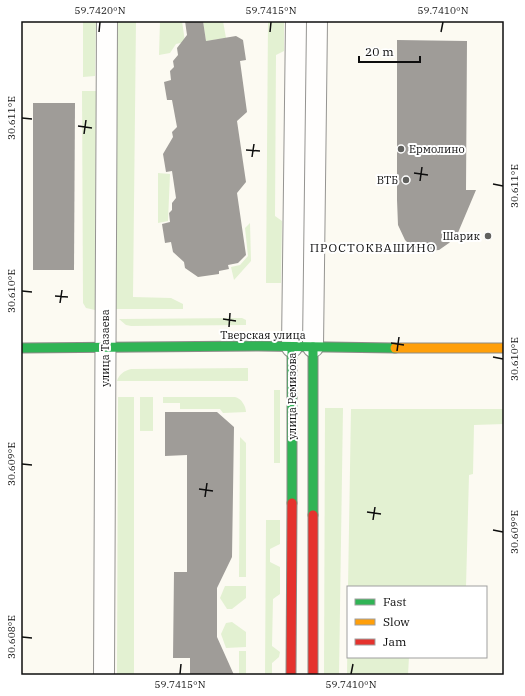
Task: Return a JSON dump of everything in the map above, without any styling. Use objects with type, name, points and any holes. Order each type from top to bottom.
[{"type":"main road","name":"улица Ремизова","points":[[291,675],[292,347]]},
{"type":"main road","name":"улица Ремизова","points":[[312,675],[313,347]]},
{"type":"main road","name":"Тверская улица","points":[[21,348],[504,348]]},
{"type":"street","name":"улица Тазаева","points":[[104,675],[107,21]]},
{"type":"street","name":"улица Ремизова","points":[[292,347],[296,21]]},
{"type":"street","name":"улица Ремизова","points":[[313,347],[317,21]]},
{"type":"green space","points":[[83,21],[96,21],[95,76],[83,77]]},
{"type":"green space","points":[[115,21],[136,21],[133,297],[171,298],[183,304],[183,309],[115,309]]},
{"type":"green space","points":[[160,21],[182,21],[185,42],[176,44],[170,53],[159,55]]},
{"type":"green space","points":[[203,21],[223,21],[226,38],[206,41]]},
{"type":"green space","points":[[268,21],[284,21],[284,51],[276,55],[275,216],[282,221],[281,283],[266,283]]},
{"type":"green space","points":[[82,91],[96,91],[95,310],[86,308],[83,303]]},
{"type":"green space","points":[[158,173],[170,174],[168,221],[158,223]]},
{"type":"green space","points":[[250,223],[251,261],[234,280],[231,267],[240,265],[248,256],[245,228]]},
{"type":"green space","points":[[242,318],[246,320],[246,325],[131,326],[126,325],[119,319]]},
{"type":"green space","points":[[248,368],[248,381],[117,381],[122,373],[131,369]]},
{"type":"green space","points":[[274,390],[280,390],[280,463],[274,463]]},
{"type":"green space","points":[[118,397],[134,397],[134,675],[117,675]]},
{"type":"green space","points":[[140,397],[153,397],[153,431],[140,431]]},
{"type":"green space","points":[[163,397],[235,397],[243,403],[246,412],[223,413],[220,409],[180,409],[180,403],[163,403]]},
{"type":"green space","points":[[325,408],[343,408],[339,675],[324,675]]},
{"type":"green space","points":[[351,409],[504,409],[504,424],[474,425],[473,474],[469,475],[466,586],[348,586]]},
{"type":"green space","points":[[240,437],[246,443],[246,577],[239,577]]},
{"type":"green space","points":[[266,520],[280,520],[280,544],[270,549],[270,562],[280,567],[280,594],[273,599],[272,646],[280,652],[279,657],[272,663],[272,675],[265,675]]},
{"type":"green space","points":[[225,586],[246,586],[246,598],[232,609],[227,609],[220,598]]},
{"type":"green space","points":[[232,622],[246,632],[246,647],[226,648],[221,634],[226,623]]},
{"type":"green space","points":[[239,651],[246,651],[246,675],[239,675]]},
{"type":"green space","points":[[347,658],[409,658],[408,675],[347,675]]},
{"type":"building","points":[[185,21],[203,21],[206,41],[236,36],[243,40],[246,60],[240,61],[247,112],[237,121],[246,182],[237,193],[246,255],[238,263],[228,265],[229,269],[219,271],[219,274],[198,277],[185,268],[184,262],[173,252],[171,242],[165,243],[162,224],[170,222],[169,213],[172,210],[172,203],[176,198],[172,171],[166,172],[163,154],[173,137],[172,132],[177,127],[172,100],[167,100],[164,82],[171,80],[170,71],[174,67],[173,61],[178,55],[177,48],[187,35]]},
{"type":"building","points":[[397,40],[467,41],[466,190],[476,190],[457,235],[439,250],[426,251],[413,248],[405,240],[398,225]]},
{"type":"building","points":[[33,103],[75,103],[74,270],[33,270]]},
{"type":"building","points":[[165,412],[217,412],[234,427],[232,557],[217,588],[217,637],[234,675],[190,675],[190,658],[173,658],[174,572],[187,572],[187,455],[165,456]]},
{"type":"traffic: fast","points":[[21,348],[259,346],[395,348]]},
{"type":"traffic: fast","points":[[292,347],[292,503]]},
{"type":"traffic: fast","points":[[313,347],[313,515]]},
{"type":"traffic: slow","points":[[395,348],[504,348]]},
{"type":"traffic: jam","points":[[291,675],[292,503]]},
{"type":"traffic: jam","points":[[313,515],[313,675]]},
{"type":"place","name":"Ермолино","points":[[401,149]]},
{"type":"place","name":"ВТБ","points":[[406,180]]},
{"type":"place","name":"Шарик","points":[[488,236]]},
{"type":"district","name":"ПРОСТОКВАШИНО","points":[[373,247]]}]
